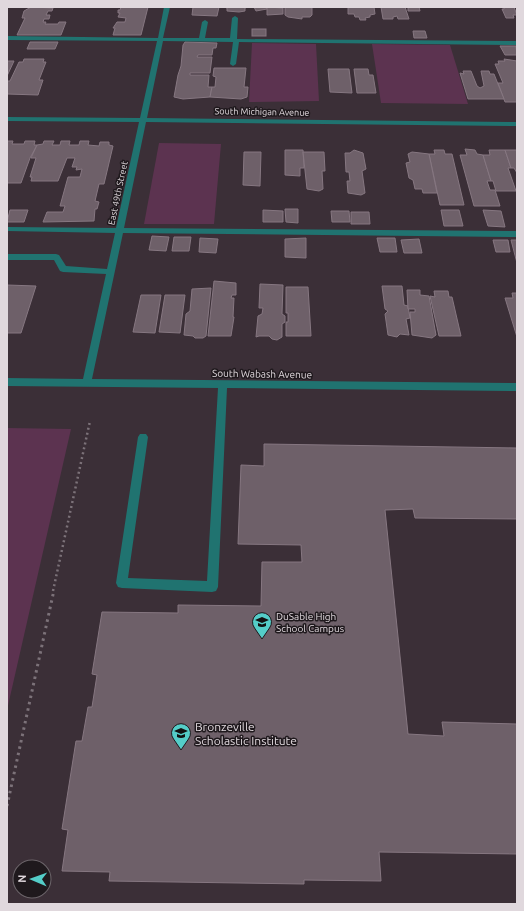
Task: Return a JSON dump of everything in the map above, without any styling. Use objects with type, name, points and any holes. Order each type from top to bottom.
[{"type":"street","name":"East 49th Street","points":[[87,383],[167,7]]},
{"type":"street","points":[[233,64],[235,18]]},
{"type":"street","points":[[202,40],[205,22]]},
{"type":"street","points":[[7,38],[517,43]]},
{"type":"street","name":"South Michigan Avenue","points":[[7,119],[517,124]]},
{"type":"street","points":[[7,229],[517,234]]},
{"type":"street","points":[[7,257],[56,258],[63,269],[111,272]]},
{"type":"street","name":"South Wabash Avenue","points":[[7,382],[517,387]]},
{"type":"street","points":[[143,437],[122,583],[212,587],[223,384]]},
{"type":"path","points":[[7,806],[90,421]]},
{"type":"shaded area","points":[[252,43],[316,44],[319,101],[249,102]]},
{"type":"shaded area","points":[[372,44],[450,45],[468,104],[381,103]]},
{"type":"shaded area","points":[[159,143],[221,144],[214,224],[144,224]]},
{"type":"shaded area","points":[[7,428],[71,429],[7,710]]},
{"type":"building","points":[[31,7],[53,8],[52,11],[48,11],[46,15],[50,15],[49,19],[44,19],[43,22],[46,22],[45,24],[58,24],[59,22],[66,22],[61,35],[17,35],[25,18],[22,18],[24,11]]},
{"type":"building","points":[[121,7],[148,7],[141,35],[113,35],[115,28],[113,28],[117,22],[125,22],[126,18],[118,17],[120,13],[118,13],[118,10],[120,10]]},
{"type":"building","points":[[193,7],[219,7],[217,16],[192,15]]},
{"type":"building","points":[[224,7],[248,7],[245,8],[245,11],[239,12],[227,11],[227,8]]},
{"type":"building","points":[[254,7],[267,7],[267,9],[256,11]]},
{"type":"building","points":[[267,7],[283,8],[283,14],[267,15]]},
{"type":"building","points":[[285,7],[312,7],[312,15],[310,17],[302,17],[302,19],[288,17],[285,15]]},
{"type":"building","points":[[348,7],[374,7],[375,14],[365,18],[366,20],[360,20],[359,17],[355,17],[354,14],[348,14]]},
{"type":"building","points":[[381,7],[405,7],[409,19],[398,19],[397,16],[393,17],[393,19],[383,19]]},
{"type":"building","points":[[408,7],[419,7],[420,11],[408,11]]},
{"type":"building","points":[[504,7],[514,7],[517,15],[513,15],[514,18],[506,18],[502,9],[504,9]]},
{"type":"building","points":[[252,29],[266,29],[266,36],[252,36]]},
{"type":"building","points":[[413,31],[425,31],[427,38],[414,38]]},
{"type":"building","points":[[30,42],[58,42],[55,49],[27,49]]},
{"type":"building","points":[[185,42],[217,43],[216,48],[213,48],[212,55],[198,55],[197,57],[212,57],[210,73],[190,73],[190,75],[209,75],[208,87],[212,87],[210,97],[183,99],[174,97],[181,66],[183,45]]},
{"type":"building","points":[[500,46],[516,46],[517,55],[505,55]]},
{"type":"building","points":[[24,59],[44,59],[43,62],[46,62],[39,80],[43,80],[38,95],[7,94],[7,81],[10,81],[19,62],[23,62]]},
{"type":"building","points":[[504,59],[517,61],[517,102],[505,102],[498,83],[503,83],[495,64],[499,64],[498,61],[505,61]]},
{"type":"building","points":[[7,61],[14,61],[7,76]]},
{"type":"building","points":[[214,68],[246,68],[244,87],[248,87],[247,97],[241,99],[210,97],[212,87],[215,87],[216,77],[213,76]]},
{"type":"building","points":[[328,69],[349,69],[352,93],[330,92]]},
{"type":"building","points":[[354,69],[368,69],[369,75],[373,75],[376,93],[357,93]]},
{"type":"building","points":[[463,71],[471,71],[477,86],[480,88],[484,86],[481,71],[489,71],[490,74],[494,74],[504,99],[468,99],[460,73],[464,74]]},
{"type":"building","points":[[7,141],[13,141],[12,144],[24,144],[25,141],[35,141],[34,145],[37,145],[30,158],[21,183],[7,183]]},
{"type":"building","points":[[44,141],[54,141],[52,145],[60,145],[61,141],[70,141],[69,145],[79,145],[80,141],[89,141],[88,145],[99,146],[100,142],[109,142],[109,145],[113,146],[104,184],[99,184],[95,201],[99,202],[97,209],[95,209],[94,221],[43,222],[47,212],[63,212],[65,206],[60,206],[68,177],[80,177],[82,169],[76,170],[77,167],[72,167],[75,158],[67,158],[58,181],[31,181],[32,177],[30,177],[36,158],[31,158],[37,145],[43,144]]},
{"type":"building","points":[[465,149],[475,150],[477,154],[483,155],[491,181],[487,181],[490,190],[495,190],[500,206],[474,206],[460,155],[467,155]]},
{"type":"building","points":[[285,150],[303,150],[304,168],[300,168],[300,176],[285,175]]},
{"type":"building","points":[[354,150],[363,153],[366,169],[362,171],[365,193],[361,195],[348,193],[347,181],[350,181],[349,172],[346,172],[345,153],[350,153]]},
{"type":"building","points":[[434,150],[444,150],[445,154],[452,154],[464,205],[440,205],[429,154],[435,154]]},
{"type":"building","points":[[489,150],[505,150],[511,168],[508,168],[516,191],[496,191],[493,181],[491,181],[483,155],[490,155]]},
{"type":"building","points":[[505,150],[517,150],[517,173],[514,168],[511,168]]},
{"type":"building","points":[[244,152],[261,152],[260,186],[243,185]]},
{"type":"building","points":[[303,152],[324,152],[325,171],[322,171],[323,189],[319,191],[307,189]]},
{"type":"building","points":[[412,152],[429,154],[437,193],[423,193],[422,189],[415,189],[413,180],[409,178],[406,163],[410,162],[408,154]]},
{"type":"building","points":[[285,209],[298,209],[298,223],[286,222]]},
{"type":"building","points":[[10,210],[28,210],[24,222],[7,222]]},
{"type":"building","points":[[263,210],[283,211],[283,222],[263,222]]},
{"type":"building","points":[[441,210],[459,210],[463,226],[444,226]]},
{"type":"building","points":[[483,210],[501,211],[505,227],[488,226]]},
{"type":"building","points":[[331,211],[349,211],[350,222],[332,222]]},
{"type":"building","points":[[351,212],[369,212],[370,224],[351,224]]},
{"type":"building","points":[[152,236],[169,237],[166,251],[149,250]]},
{"type":"building","points":[[174,237],[191,237],[189,251],[172,251]]},
{"type":"building","points":[[200,238],[218,239],[216,253],[199,252]]},
{"type":"building","points":[[306,238],[306,258],[285,257],[285,239]]},
{"type":"building","points":[[377,238],[395,238],[397,252],[380,252]]},
{"type":"building","points":[[419,239],[422,253],[404,253],[401,240]]},
{"type":"building","points":[[493,240],[508,240],[510,252],[496,252]]},
{"type":"building","points":[[511,240],[517,240],[517,263]]},
{"type":"building","points":[[214,281],[236,283],[236,295],[232,295],[231,298],[234,298],[234,317],[231,336],[208,336]]},
{"type":"building","points":[[260,284],[283,285],[282,314],[285,316],[285,322],[282,324],[282,337],[277,340],[272,339],[269,336],[256,337],[258,316],[262,314],[263,308],[259,308]]},
{"type":"building","points":[[7,285],[36,286],[21,333],[7,333]]},
{"type":"building","points":[[382,286],[402,286],[404,305],[408,306],[410,318],[406,319],[409,335],[400,334],[397,337],[388,335],[385,314],[388,311],[385,309]]},
{"type":"building","points":[[286,287],[308,287],[311,336],[286,336],[286,322],[288,322],[288,313],[286,313]]},
{"type":"building","points":[[211,288],[206,336],[203,338],[195,338],[193,336],[184,335],[186,314],[190,311],[192,289]]},
{"type":"building","points":[[407,290],[420,290],[420,295],[429,296],[436,335],[432,338],[412,335],[410,312],[415,312],[415,309],[408,309]]},
{"type":"building","points":[[434,291],[448,291],[449,297],[452,297],[461,336],[439,336],[430,296],[435,297]]},
{"type":"building","points":[[512,293],[517,293],[517,337],[505,298],[513,298]]},
{"type":"building","points":[[141,295],[161,295],[155,333],[133,332]]},
{"type":"building","points":[[165,295],[185,295],[180,333],[159,332]]},
{"type":"building","points":[[264,444],[517,448],[517,519],[415,518],[413,509],[385,510],[408,734],[444,736],[442,722],[517,724],[517,854],[379,852],[381,881],[304,880],[304,884],[109,881],[110,872],[62,871],[68,830],[62,829],[76,741],[82,741],[88,707],[92,707],[97,675],[92,674],[102,612],[178,613],[178,605],[261,606],[262,562],[302,562],[301,545],[238,544],[241,465],[264,466]]},
{"type":"place","name":"DuSable High School Campus","points":[[262,639]]},
{"type":"place","name":"Bronzeville Scholastic Institute","points":[[181,750]]}]
